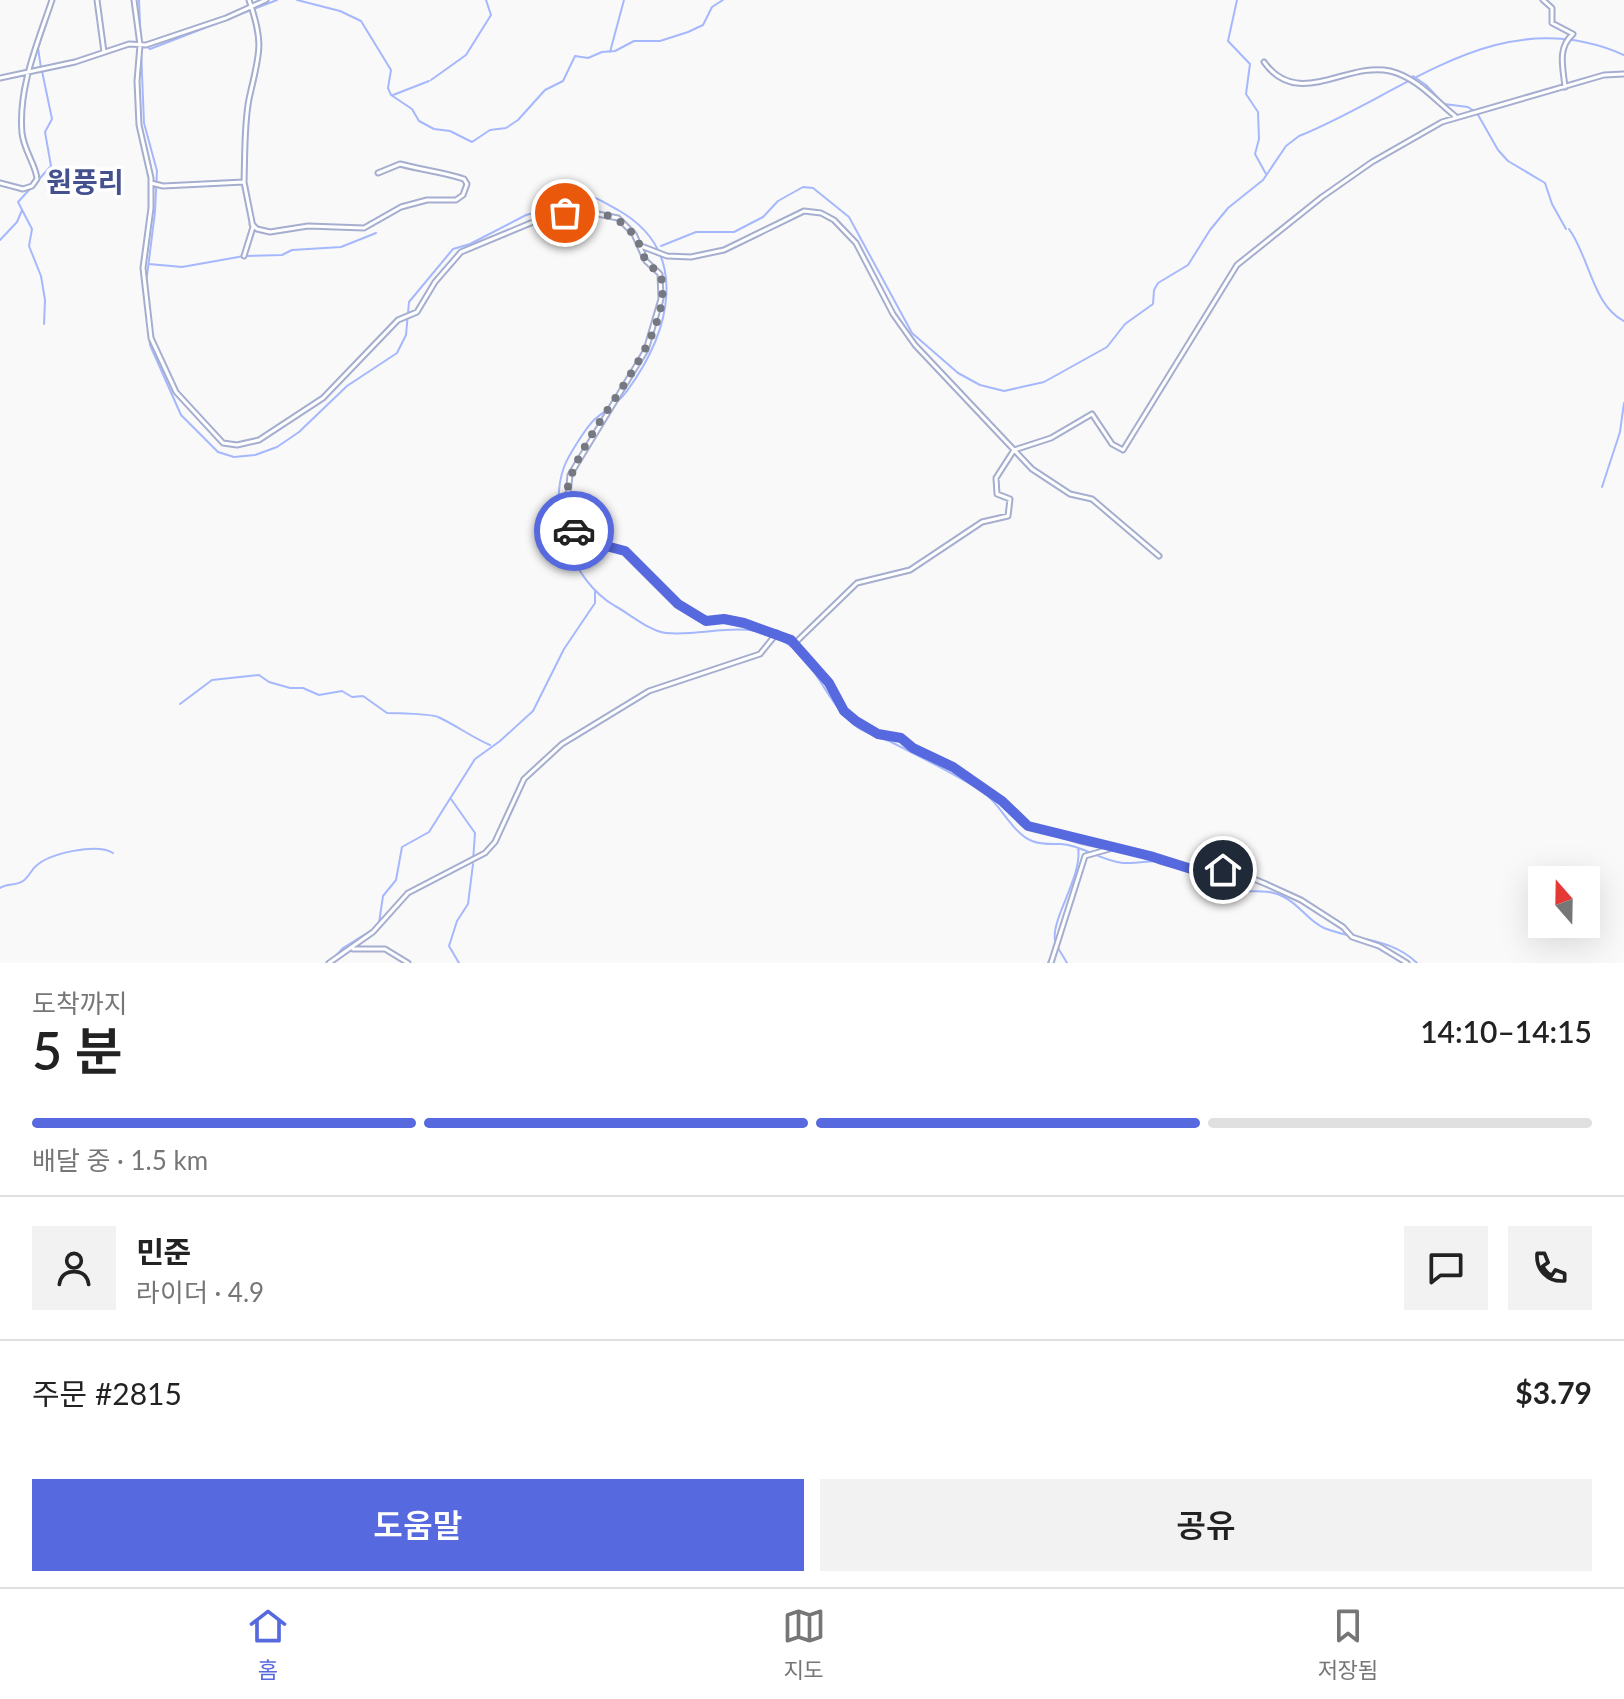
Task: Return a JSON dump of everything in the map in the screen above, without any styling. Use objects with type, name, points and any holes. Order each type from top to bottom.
[{"type":"street","points":[[0,183],[23,189],[32,186],[37,179],[26,154],[22,110],[28,71],[52,0]]},
{"type":"street","points":[[97,0],[104,53]]},
{"type":"street","points":[[134,0],[140,45],[137,81],[139,125],[149,161],[151,183],[143,268],[151,338],[176,392],[213,436],[230,444],[259,440],[323,398],[398,320],[417,312],[435,282],[461,252],[538,220],[582,211],[618,218],[641,246],[646,261],[657,269],[661,279],[658,317],[636,368],[573,467],[566,501],[568,521],[580,539],[625,551],[678,604],[702,619],[729,620],[777,633],[795,643],[829,683],[844,711],[885,737],[901,738],[913,748],[953,767],[1002,801],[1028,826],[1150,856],[1204,873],[1232,870],[1301,900],[1343,927],[1352,937],[1385,949],[1407,963]]},
{"type":"street","points":[[0,78],[42,71],[129,44],[146,45],[226,18],[250,3],[266,0]]},
{"type":"street","points":[[1543,0],[1552,8],[1552,23],[1573,34],[1565,40],[1563,50],[1565,87]]},
{"type":"street","points":[[244,256],[252,224],[244,182],[249,100],[257,72],[261,36],[250,3]]},
{"type":"street","points":[[1264,62],[1278,78],[1314,84],[1357,73],[1393,72],[1420,84],[1456,117]]},
{"type":"street","points":[[795,643],[857,583],[910,570],[982,522],[1008,516],[1010,499],[997,494],[996,478],[1014,450],[1051,438],[1092,414],[1112,444],[1123,450],[1233,270],[1245,256],[1357,171],[1428,129],[1456,117],[1604,75],[1624,74]]},
{"type":"street","points":[[252,224],[257,229],[270,232],[308,226],[364,228],[401,207],[427,200],[460,198],[467,184],[464,179],[445,171],[400,164],[378,173]]},
{"type":"street","points":[[151,183],[163,186],[244,182]]},
{"type":"street","points":[[641,246],[667,256],[691,257],[724,250],[804,211],[834,220],[856,243],[893,314],[915,345],[1035,472],[1064,491],[1092,499],[1159,556]]},
{"type":"street","points":[[329,963],[353,949],[378,928],[408,893],[446,871],[475,861],[489,850],[524,779],[562,744],[649,691],[760,654],[777,633]]},
{"type":"street","points":[[1051,963],[1085,856],[1113,848]]},
{"type":"street","points":[[353,949],[385,949],[408,963]]},
{"type":"waterway","points":[[41,68],[38,48],[54,0]]},
{"type":"waterway","points":[[139,0],[144,123],[157,171],[146,284]]},
{"type":"waterway","points":[[145,45],[150,49],[277,0]]},
{"type":"waterway","points":[[297,0],[340,11],[361,21],[391,70],[388,88],[391,95],[412,109],[419,121],[472,142],[490,130],[506,128],[518,120],[545,90],[563,81],[575,56],[588,58],[615,51],[634,41],[660,41],[688,32],[703,25],[712,7],[723,0]]},
{"type":"waterway","points":[[431,80],[466,55],[491,15],[486,0]]},
{"type":"waterway","points":[[610,52],[624,0]]},
{"type":"waterway","points":[[1237,0],[1228,41],[1250,64],[1246,94],[1258,112],[1259,139],[1255,154],[1266,174]]},
{"type":"waterway","points":[[661,246],[696,232],[734,232],[763,217],[778,201],[803,187],[813,188],[849,217],[912,333],[958,373],[980,385],[1004,391],[1044,382],[1107,347],[1125,324],[1153,304],[1158,283],[1188,265],[1228,208],[1263,180],[1286,146],[1299,136],[1416,77],[1495,45],[1536,38],[1579,41],[1624,55]]},
{"type":"waterway","points":[[42,71],[52,119],[45,132],[51,166],[18,202],[32,229],[29,246],[41,276],[45,300],[44,324]]},
{"type":"waterway","points":[[1413,76],[1444,104],[1468,107],[1474,111]]},
{"type":"waterway","points":[[393,95],[429,81]]},
{"type":"waterway","points":[[1477,113],[1498,150],[1508,161],[1545,183],[1566,229]]},
{"type":"waterway","points":[[145,294],[150,345],[181,415],[218,452],[234,457],[255,455],[277,447],[299,432],[347,386],[397,353],[406,335],[409,302],[453,249],[470,244],[526,215],[553,208],[579,193],[604,202],[641,227],[657,248],[665,270],[666,294],[663,319],[642,368],[623,396],[595,419],[583,434],[566,462],[560,485],[561,525],[567,545],[586,580],[600,595],[660,632],[681,634],[742,629],[771,635],[786,643],[804,658],[837,706],[856,726],[982,791],[1018,831],[1032,841],[1069,845],[1123,863],[1166,861],[1189,864],[1216,884],[1230,890],[1268,892],[1284,897],[1324,928],[1396,948],[1417,963]]},
{"type":"waterway","points":[[0,240],[17,222],[22,210]]},
{"type":"waterway","points":[[1569,229],[1605,304],[1624,321]]},
{"type":"waterway","points":[[149,264],[182,267],[244,256],[282,255],[292,250],[341,247],[376,233]]},
{"type":"waterway","points":[[1602,487],[1620,432],[1624,403]]},
{"type":"waterway","points":[[379,923],[383,896],[396,880],[402,847],[429,832],[475,759],[533,711],[564,649],[595,603],[595,590]]},
{"type":"waterway","points":[[180,704],[212,680],[259,675],[269,682],[303,688],[319,695],[342,691],[352,697],[363,696],[387,713],[438,717],[490,745]]},
{"type":"waterway","points":[[451,799],[475,833],[473,861]]},
{"type":"waterway","points":[[1067,963],[1056,943],[1055,931],[1076,871],[1078,848]]},
{"type":"waterway","points":[[0,888],[20,883],[34,868],[52,857],[85,849],[113,853]]},
{"type":"waterway","points":[[459,963],[449,946],[457,921],[468,904],[473,864]]},
{"type":"waterway","points":[[333,959],[343,948],[375,928]]},
{"type":"waterway","points":[[1048,963],[1056,946]]},
{"type":"way so far","points":[[565,213],[592,211],[624,222],[641,246],[646,261],[657,269],[662,285],[658,317],[646,350],[570,475],[566,508],[574,531]]},
{"type":"district","name":"원풍리","points":[[85,181]]},
{"type":"route","points":[[574,531],[580,539],[625,551],[678,604],[706,621],[724,619],[744,623],[791,640],[829,683],[844,711],[856,721],[885,737],[901,738],[913,748],[953,767],[1002,801],[1028,826],[1150,856],[1204,873],[1223,870]]}]
